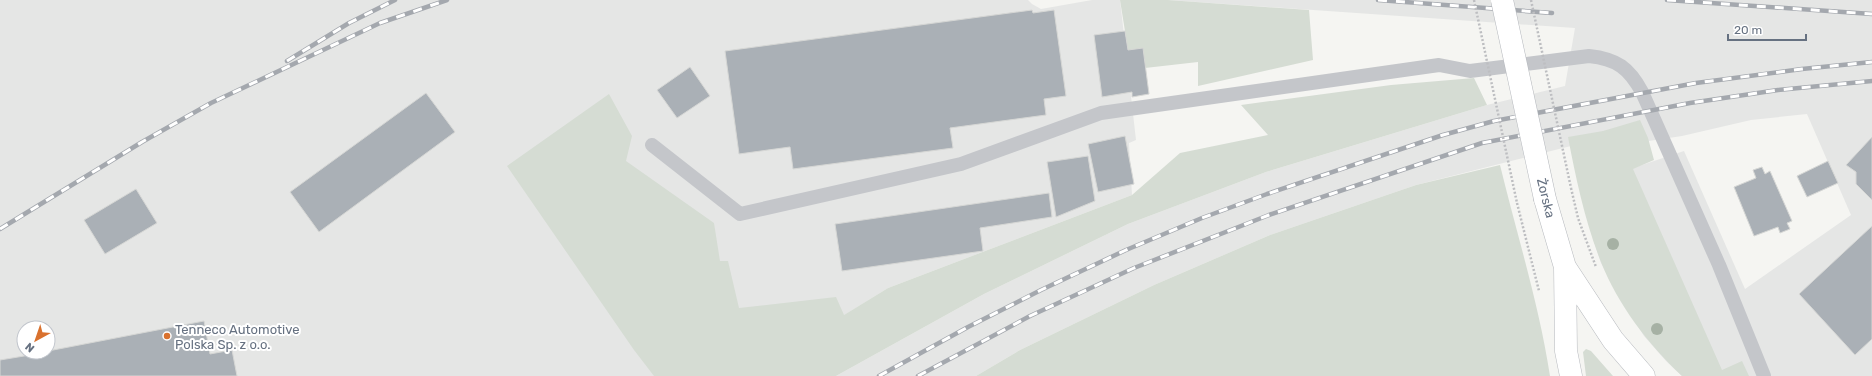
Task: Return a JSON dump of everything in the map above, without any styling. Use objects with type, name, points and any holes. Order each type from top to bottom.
[{"type":"main road","name":"Żorska","points":[[1502,0],[1545,199],[1565,267],[1613,340],[1644,375]]},
{"type":"main road","points":[[1565,267],[1566,351],[1571,376]]},
{"type":"lane","points":[[652,145],[740,214],[961,164],[1101,113],[1439,65],[1470,71],[1590,56],[1602,58],[1613,61],[1625,69],[1634,77],[1642,92],[1719,265],[1764,376]]},
{"type":"path","points":[[1474,0],[1517,203],[1540,295]]},
{"type":"path","points":[[1531,0],[1571,188],[1582,230],[1599,272]]},
{"type":"shaded area","name":"Tenneco Automotive Polska Sp. z o.o.","points":[[0,0],[1028,0],[1041,9],[1092,0],[1120,0],[1136,140],[1129,143],[1132,195],[888,288],[746,376],[0,376]]},
{"type":"shaded area","points":[[1120,0],[1168,0],[1309,10],[1313,60],[1198,86],[1198,62],[1145,68],[1128,50]]},
{"type":"shaded area","points":[[1168,0],[1872,0],[1872,376],[1682,376],[1666,361],[1644,336],[1616,292],[1601,263],[1579,186],[1684,151],[1745,289],[1851,215],[1807,114],[1751,120],[1682,136],[1642,142],[1611,136],[1416,185],[1270,235],[1154,285],[1020,350],[976,376],[836,376],[984,294],[1128,224],[1266,172],[1487,105],[1565,86],[1575,28]]},
{"type":"shaded area","points":[[1474,78],[1487,105],[1266,172],[1128,224],[984,294],[836,376],[654,376],[634,350],[507,166],[609,94],[632,136],[626,161],[714,223],[720,261],[728,261],[739,308],[836,297],[844,315],[888,288],[1132,195],[1180,153],[1268,135],[1241,105],[1391,85]]},
{"type":"shaded area","points":[[1640,120],[1648,138],[1654,160],[1633,169],[1722,370],[1742,361],[1749,376],[1682,376],[1657,351],[1625,309],[1601,262],[1586,216],[1568,137],[1603,131]]},
{"type":"shaded area","points":[[1500,165],[1534,296],[1550,376],[976,376],[1020,350],[1154,285],[1270,235],[1416,185]]},
{"type":"shaded area","points":[[1586,349],[1591,351],[1613,376],[1586,376],[1583,352]]},
{"type":"building","points":[[1032,10],[1033,13],[1054,10],[1066,96],[1044,99],[1046,115],[950,128],[953,148],[793,169],[790,147],[739,154],[725,51]]},
{"type":"building","points":[[1125,31],[1128,50],[1143,48],[1149,94],[1132,97],[1132,92],[1102,97],[1094,35]]},
{"type":"building","points":[[690,67],[710,96],[677,118],[657,90]]},
{"type":"building","points":[[426,93],[455,132],[319,232],[290,192]]},
{"type":"building","points":[[1125,136],[1134,184],[1098,192],[1088,144]]},
{"type":"building","points":[[1872,137],[1872,200],[1856,184],[1856,172],[1846,165]]},
{"type":"building","points":[[1088,156],[1095,201],[1056,217],[1047,162]]},
{"type":"building","points":[[1828,161],[1838,183],[1807,197],[1797,176]]},
{"type":"building","points":[[1762,167],[1765,174],[1770,171],[1792,221],[1787,223],[1790,229],[1780,233],[1778,227],[1754,236],[1734,187],[1756,178],[1753,170]]},
{"type":"building","points":[[136,189],[157,223],[105,254],[84,220]]},
{"type":"building","points":[[1049,193],[1052,217],[980,228],[983,251],[842,271],[835,224]]},
{"type":"building","points":[[1872,226],[1872,339],[1855,355],[1799,294]]},
{"type":"building","name":"Tenneco Automotive Polska Sp. z o.o.","points":[[204,321],[210,354],[232,350],[237,376],[0,376],[0,360],[16,357],[16,360],[56,360],[56,349]]},
{"type":"railway","points":[[287,61],[349,23],[395,0]]},
{"type":"railway","points":[[0,229],[142,142],[211,103],[380,23],[447,0]]},
{"type":"railway","points":[[1378,0],[1552,13]]},
{"type":"railway","points":[[1667,0],[1872,14]]},
{"type":"railway","points":[[879,376],[968,327],[1041,290],[1126,250],[1202,218],[1267,194],[1443,135],[1494,121],[1696,83],[1802,69],[1872,62]]},
{"type":"railway","points":[[918,376],[1030,316],[1134,268],[1269,215],[1482,143],[1690,103],[1778,90],[1872,81]]},
{"type":"place","name":"Tenneco Automotive Polska Sp. z o.o.","points":[[167,336]]}]
